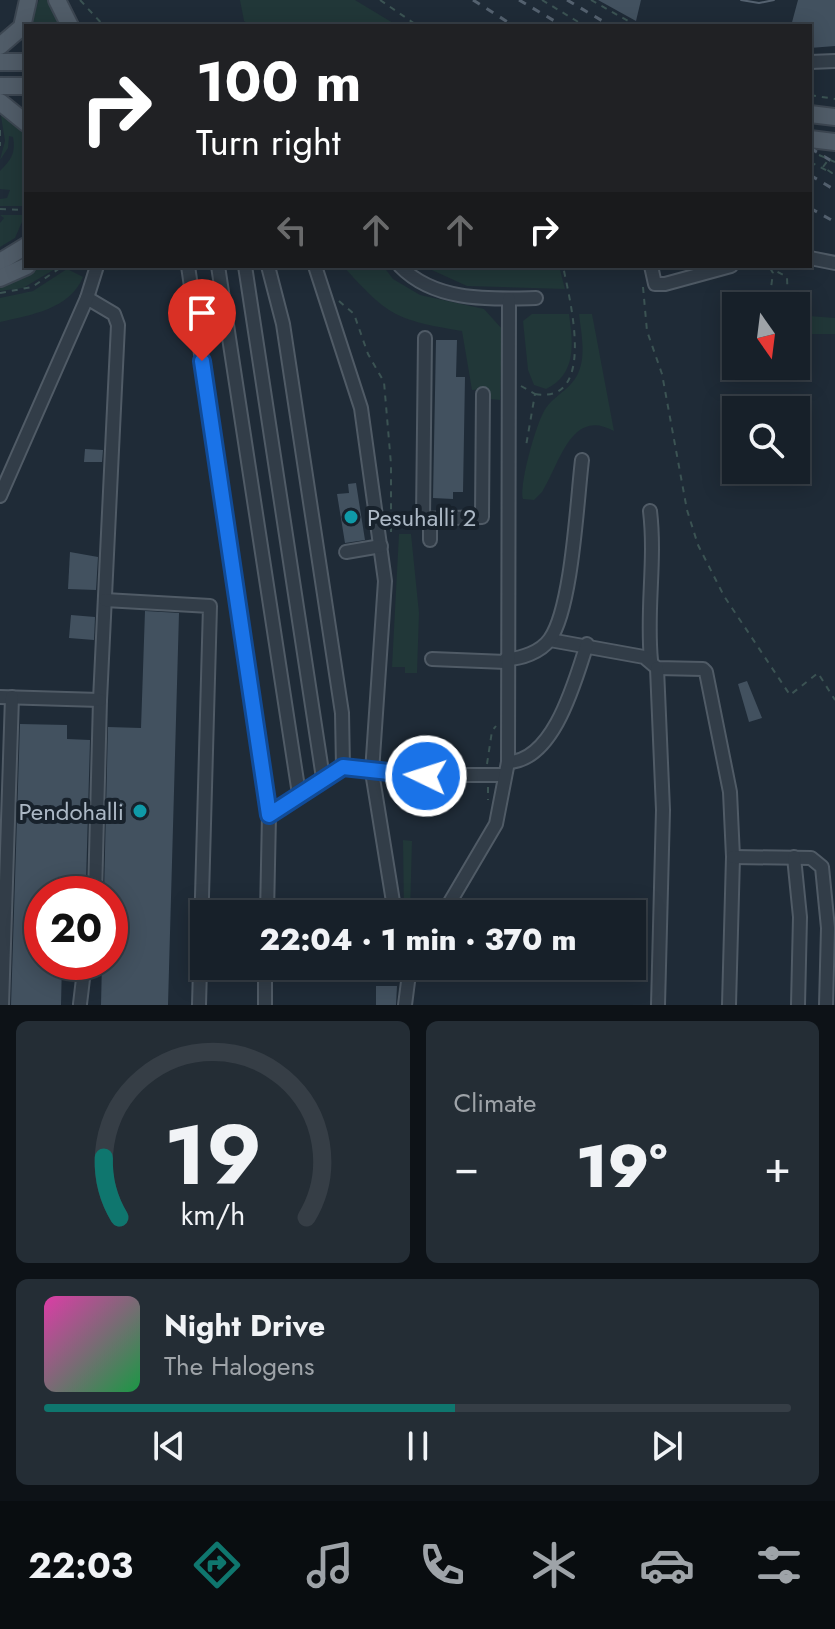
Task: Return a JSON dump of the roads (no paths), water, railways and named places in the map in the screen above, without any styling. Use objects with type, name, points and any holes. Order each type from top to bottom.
[{"type":"main road","points":[[0,46],[22,27],[28,0]]},
{"type":"main road","points":[[57,0],[69,24]]},
{"type":"main road","points":[[0,62],[24,62]]},
{"type":"main road","points":[[0,86],[24,86]]},
{"type":"main road","points":[[0,102],[24,121]]},
{"type":"main road","points":[[812,114],[835,117]]},
{"type":"main road","points":[[812,139],[835,142]]},
{"type":"main road","points":[[0,278],[24,267]]},
{"type":"street","points":[[812,62],[835,61]]},
{"type":"street","points":[[812,258],[835,263]]},
{"type":"street","points":[[0,496],[87,298],[96,268]]},
{"type":"street","points":[[188,268],[269,815],[267,900]]},
{"type":"street","points":[[218,268],[299,794]]},
{"type":"street","points":[[245,268],[323,778]]},
{"type":"street","points":[[269,268],[283,324],[340,697],[343,767]]},
{"type":"street","points":[[316,268],[361,408],[385,544],[372,772],[393,900]]},
{"type":"street","points":[[403,268],[428,286],[447,293],[509,299],[536,298]]},
{"type":"street","points":[[651,268],[649,285],[683,281],[725,268]]},
{"type":"street","points":[[87,298],[114,314],[118,325],[100,700],[95,876]]},
{"type":"street","points":[[451,900],[496,824],[506,769],[509,299]]},
{"type":"street","points":[[425,338],[423,519],[482,517],[483,394]]},
{"type":"street","points":[[432,659],[506,660],[529,655],[550,640],[568,584],[582,460]]},
{"type":"street","points":[[650,511],[654,550],[648,629],[654,664],[663,810],[658,1005]]},
{"type":"street","points":[[430,519],[430,540]]},
{"type":"street","points":[[346,552],[385,544]]},
{"type":"street","points":[[105,600],[210,606],[199,1005]]},
{"type":"street","points":[[550,640],[587,644],[654,664],[703,669],[706,672],[730,792],[733,857],[729,1005]]},
{"type":"street","points":[[269,815],[343,767],[372,772],[487,776],[529,757],[543,745],[573,687],[587,644]]},
{"type":"street","points":[[2,1005],[6,697],[100,700]]},
{"type":"street","points":[[733,857],[811,858],[822,867],[832,928],[826,1005]]},
{"type":"street","points":[[794,857],[800,917],[798,1005]]},
{"type":"street","points":[[80,1004],[83,980]]},
{"type":"street","points":[[265,980],[265,1005]]},
{"type":"street","points":[[405,1005],[408,980]]},
{"type":"tram line","points":[[741,0],[759,3],[774,0]]},
{"type":"railway","points":[[473,0],[511,24]]},
{"type":"railway","points":[[519,0],[560,24]]},
{"type":"railway","points":[[567,0],[608,24]]},
{"type":"railway","points":[[812,149],[835,163]]},
{"type":"railway","points":[[812,176],[835,190]]},
{"type":"railway","points":[[812,209],[835,222]]},
{"type":"place","name":"Pesuhalli 2","points":[[351,517]]},
{"type":"place","name":"Pendohalli","points":[[140,811]]}]
